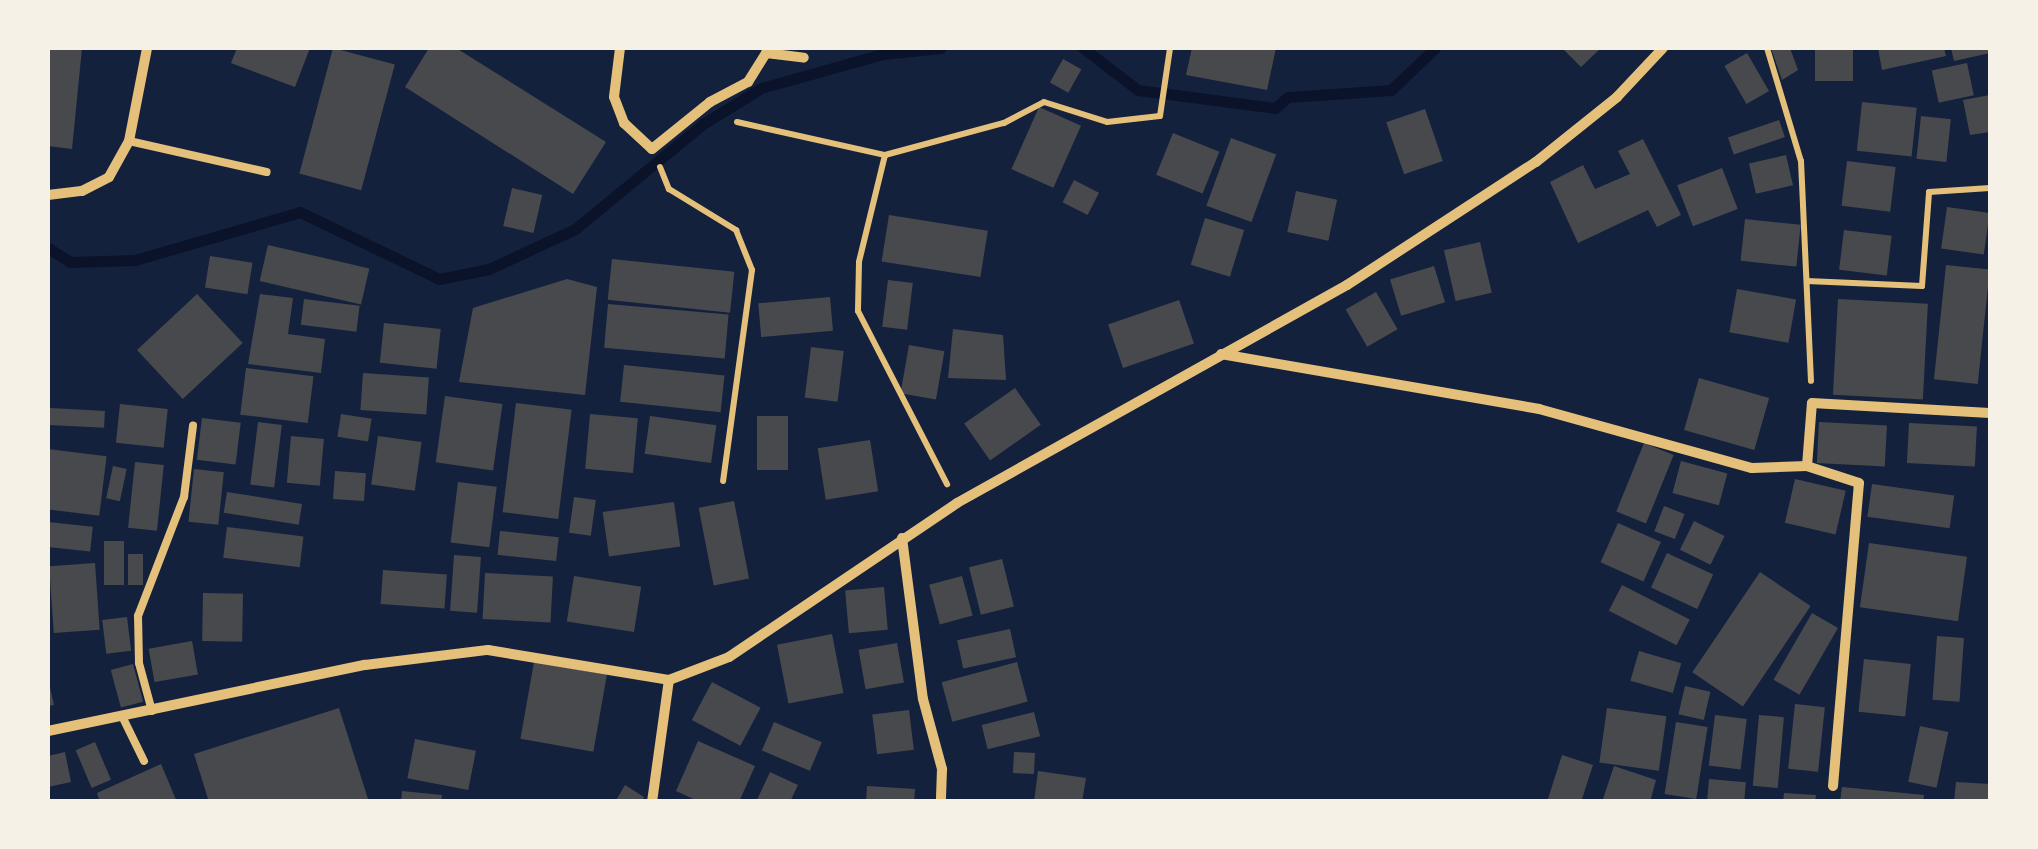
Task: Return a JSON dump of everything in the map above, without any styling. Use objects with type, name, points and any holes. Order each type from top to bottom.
[{"type":"street","points":[[48,196],[82,191],[109,177],[129,141],[146,48]]},
{"type":"street","points":[[620,48],[614,97],[624,122],[652,149],[710,102],[748,82],[766,54],[804,58]]},
{"type":"street","points":[[48,730],[364,665],[488,650],[668,680],[729,657],[785,624],[902,538],[1219,354],[1347,285],[1536,162],[1617,97],[1663,48]]},
{"type":"street","points":[[1219,354],[1539,409],[1752,468],[1806,466],[1859,483],[1833,786]]},
{"type":"street","points":[[1806,466],[1812,403],[1990,413]]},
{"type":"street","points":[[902,538],[923,699],[942,770],[942,802]]},
{"type":"street","points":[[652,802],[668,680]]},
{"type":"lane","points":[[129,141],[267,172]]},
{"type":"lane","points":[[152,711],[139,663],[138,616],[184,497],[193,426]]},
{"type":"lane","points":[[122,716],[144,761]]},
{"type":"path","points":[[737,122],[885,155],[1004,123],[1044,102],[1108,122],[1160,116],[1170,48]]},
{"type":"path","points":[[1767,48],[1802,161],[1812,403]]},
{"type":"path","points":[[885,155],[859,262],[858,311],[958,504]]},
{"type":"path","points":[[661,170],[669,189],[736,230],[752,270],[723,481]]},
{"type":"path","points":[[1807,281],[1922,286],[1929,192],[1990,188]]},
{"type":"building","points":[[48,48],[82,48],[72,149],[48,146]]},
{"type":"building","points":[[237,48],[310,48],[295,87],[231,63]]},
{"type":"building","points":[[333,48],[395,65],[361,190],[299,174]]},
{"type":"building","points":[[429,48],[456,48],[606,142],[573,194],[405,87]]},
{"type":"building","points":[[1192,48],[1276,48],[1267,90],[1186,75]]},
{"type":"building","points":[[1562,48],[1601,48],[1581,67]]},
{"type":"building","points":[[1771,48],[1790,48],[1798,70],[1782,80]]},
{"type":"building","points":[[1815,48],[1853,48],[1853,81],[1815,81]]},
{"type":"building","points":[[1878,48],[1944,48],[1946,56],[1882,70]]},
{"type":"building","points":[[1951,48],[1990,48],[1990,53],[1954,61]]},
{"type":"building","points":[[1747,53],[1769,91],[1746,104],[1724,66]]},
{"type":"building","points":[[1063,59],[1081,69],[1068,93],[1050,83]]},
{"type":"building","points":[[1967,63],[1974,95],[1939,103],[1932,70]]},
{"type":"building","points":[[1990,95],[1990,132],[1970,135],[1963,100]]},
{"type":"building","points":[[1862,102],[1917,108],[1912,156],[1857,151]]},
{"type":"building","points":[[1039,107],[1081,126],[1053,188],[1011,169]]},
{"type":"building","points":[[1425,109],[1443,161],[1404,174],[1386,122]]},
{"type":"building","points":[[1921,116],[1951,119],[1946,162],[1917,159]]},
{"type":"building","points":[[1779,120],[1785,137],[1734,155],[1728,138]]},
{"type":"building","points":[[1173,133],[1219,152],[1203,193],[1156,175]]},
{"type":"building","points":[[1231,138],[1276,154],[1251,222],[1206,206]]},
{"type":"building","points":[[1643,139],[1681,215],[1657,227],[1648,210],[1578,243],[1550,182],[1583,165],[1595,189],[1630,174],[1618,151]]},
{"type":"building","points":[[1786,155],[1793,185],[1756,194],[1749,164]]},
{"type":"building","points":[[1847,161],[1896,167],[1890,212],[1842,206]]},
{"type":"building","points":[[1722,168],[1738,209],[1693,226],[1677,185]]},
{"type":"building","points":[[1074,180],[1099,193],[1088,215],[1063,202]]},
{"type":"building","points":[[512,188],[542,195],[533,233],[503,226]]},
{"type":"building","points":[[1296,191],[1337,200],[1328,241],[1287,232]]},
{"type":"building","points":[[1947,207],[1990,213],[1984,255],[1941,249]]},
{"type":"building","points":[[889,215],[988,231],[980,277],[882,261]]},
{"type":"building","points":[[1205,218],[1244,230],[1230,277],[1191,265]]},
{"type":"building","points":[[1745,219],[1801,225],[1796,267],[1741,261]]},
{"type":"building","points":[[1844,230],[1892,236],[1887,276],[1839,270]]},
{"type":"building","points":[[1480,242],[1492,293],[1456,301],[1444,250]]},
{"type":"building","points":[[268,245],[369,268],[361,304],[260,281]]},
{"type":"building","points":[[210,256],[252,263],[247,294],[205,288]]},
{"type":"building","points":[[612,259],[734,272],[730,313],[608,300]]},
{"type":"building","points":[[1946,265],[1990,270],[1978,384],[1934,379]]},
{"type":"building","points":[[1434,266],[1445,302],[1401,316],[1390,279]]},
{"type":"building","points":[[567,279],[597,287],[585,395],[459,382],[473,308]]},
{"type":"building","points":[[888,280],[913,283],[907,330],[882,327]]},
{"type":"building","points":[[1737,289],[1796,299],[1788,343],[1729,332]]},
{"type":"building","points":[[1376,292],[1398,329],[1367,347],[1346,310]]},
{"type":"building","points":[[197,294],[243,343],[183,399],[137,350]]},
{"type":"building","points":[[260,294],[293,298],[288,334],[325,339],[321,373],[248,364]]},
{"type":"building","points":[[830,297],[833,331],[761,337],[758,303]]},
{"type":"building","points":[[304,299],[360,306],[356,332],[301,325]]},
{"type":"building","points":[[1838,299],[1928,304],[1923,400],[1833,395]]},
{"type":"building","points":[[1179,300],[1194,343],[1123,368],[1108,324]]},
{"type":"building","points":[[608,304],[729,315],[725,358],[604,348]]},
{"type":"building","points":[[384,323],[441,329],[437,369],[380,363]]},
{"type":"building","points":[[953,329],[1003,335],[1006,380],[948,378]]},
{"type":"building","points":[[909,345],[944,351],[936,400],[900,393]]},
{"type":"building","points":[[811,347],[844,351],[838,402],[805,398]]},
{"type":"building","points":[[624,365],[724,376],[721,412],[620,402]]},
{"type":"building","points":[[246,368],[313,376],[308,423],[240,415]]},
{"type":"building","points":[[363,373],[429,378],[426,415],[360,410]]},
{"type":"building","points":[[1699,378],[1769,398],[1754,450],[1684,430]]},
{"type":"building","points":[[1015,388],[1041,425],[990,460],[964,424]]},
{"type":"building","points":[[445,396],[502,404],[493,470],[436,462]]},
{"type":"building","points":[[516,403],[572,410],[558,519],[503,512]]},
{"type":"building","points":[[120,404],[168,409],[164,448],[116,443]]},
{"type":"building","points":[[50,408],[105,411],[104,428],[49,425]]},
{"type":"building","points":[[341,414],[372,419],[368,442],[337,437]]},
{"type":"building","points":[[590,414],[638,418],[633,473],[585,469]]},
{"type":"building","points":[[650,416],[716,425],[711,463],[645,454]]},
{"type":"building","points":[[757,416],[788,416],[788,470],[757,470]]},
{"type":"building","points":[[202,418],[241,423],[236,464],[197,460]]},
{"type":"building","points":[[258,422],[282,425],[274,487],[250,485]]},
{"type":"building","points":[[1819,422],[1887,426],[1885,467],[1817,463]]},
{"type":"building","points":[[1909,423],[1977,427],[1975,467],[1907,463]]},
{"type":"building","points":[[291,436],[324,439],[320,486],[287,483]]},
{"type":"building","points":[[378,436],[422,442],[415,491],[371,485]]},
{"type":"building","points":[[870,440],[878,491],[826,500],[818,448]]},
{"type":"building","points":[[1644,443],[1674,455],[1646,524],[1616,512]]},
{"type":"building","points":[[48,449],[107,456],[99,516],[48,509]]},
{"type":"building","points":[[1681,461],[1727,473],[1719,505],[1672,493]]},
{"type":"building","points":[[135,462],[164,465],[157,531],[128,528]]},
{"type":"building","points":[[113,466],[127,469],[120,501],[106,498]]},
{"type":"building","points":[[194,469],[224,472],[218,525],[188,522]]},
{"type":"building","points":[[335,471],[366,473],[364,501],[333,499]]},
{"type":"building","points":[[1795,479],[1846,491],[1836,535],[1785,523]]},
{"type":"building","points":[[458,482],[497,487],[489,547],[451,543]]},
{"type":"building","points":[[1872,484],[1954,496],[1950,528],[1867,517]]},
{"type":"building","points":[[227,492],[302,504],[299,525],[224,513]]},
{"type":"building","points":[[574,497],[596,500],[591,536],[569,533]]},
{"type":"building","points":[[734,501],[749,579],[714,585],[699,508]]},
{"type":"building","points":[[674,502],[680,547],[609,557],[603,512]]},
{"type":"building","points":[[1664,506],[1685,514],[1675,539],[1654,531]]},
{"type":"building","points":[[1694,521],[1725,536],[1711,565],[1680,550]]},
{"type":"building","points":[[48,522],[93,527],[90,552],[48,547]]},
{"type":"building","points":[[1618,523],[1661,542],[1643,581],[1601,562]]},
{"type":"building","points":[[227,527],[303,536],[300,567],[223,558]]},
{"type":"building","points":[[500,531],[559,537],[556,561],[497,555]]},
{"type":"building","points":[[104,541],[124,541],[124,585],[104,585]]},
{"type":"building","points":[[1869,543],[1967,557],[1958,621],[1860,607]]},
{"type":"building","points":[[1667,553],[1713,575],[1697,609],[1651,587]]},
{"type":"building","points":[[128,554],[143,554],[143,585],[128,585]]},
{"type":"building","points":[[454,555],[481,557],[477,613],[450,611]]},
{"type":"building","points":[[1002,559],[1014,607],[981,615],[969,567]]},
{"type":"building","points":[[95,563],[100,630],[54,633],[49,566]]},
{"type":"building","points":[[383,570],[447,574],[444,608],[381,604]]},
{"type":"building","points":[[1760,572],[1811,606],[1743,706],[1692,672]]},
{"type":"building","points":[[485,573],[553,577],[550,622],[483,619]]},
{"type":"building","points":[[574,576],[641,587],[634,632],[567,621]]},
{"type":"building","points":[[962,576],[973,616],[940,624],[929,585]]},
{"type":"building","points":[[1622,585],[1690,620],[1677,645],[1609,611]]},
{"type":"building","points":[[884,587],[888,630],[849,633],[845,590]]},
{"type":"building","points":[[203,593],[243,594],[242,642],[202,641]]},
{"type":"building","points":[[1812,613],[1838,628],[1799,695],[1774,680]]},
{"type":"building","points":[[127,617],[131,651],[106,654],[102,620]]},
{"type":"building","points":[[1010,629],[1016,657],[963,669],[957,640]]},
{"type":"building","points":[[832,634],[843,693],[788,704],[777,645]]},
{"type":"building","points":[[1937,636],[1964,638],[1959,702],[1933,700]]},
{"type":"building","points":[[192,641],[198,674],[155,682],[149,649]]},
{"type":"building","points":[[897,643],[904,682],[866,689],[859,650]]},
{"type":"building","points":[[1639,651],[1681,663],[1673,693],[1630,681]]},
{"type":"building","points":[[1864,659],[1911,664],[1905,717],[1858,712]]},
{"type":"building","points":[[534,662],[607,675],[593,752],[520,739]]},
{"type":"building","points":[[1017,662],[1028,702],[952,722],[942,682]]},
{"type":"building","points":[[133,664],[143,702],[121,708],[111,670]]},
{"type":"building","points":[[48,679],[54,705],[48,706]]},
{"type":"building","points":[[712,682],[761,708],[740,746],[692,720]]},
{"type":"building","points":[[1685,686],[1710,692],[1704,720],[1678,714]]},
{"type":"building","points":[[1795,704],[1825,707],[1818,772],[1788,769]]},
{"type":"building","points":[[339,708],[369,802],[209,802],[194,754]]},
{"type":"building","points":[[1607,708],[1666,716],[1659,771],[1599,762]]},
{"type":"building","points":[[909,710],[914,750],[877,754],[872,715]]},
{"type":"building","points":[[1034,712],[1040,736],[988,749],[982,725]]},
{"type":"building","points":[[1715,715],[1747,719],[1741,770],[1709,766]]},
{"type":"building","points":[[1759,715],[1784,717],[1778,788],[1753,786]]},
{"type":"building","points":[[774,722],[822,742],[810,771],[762,751]]},
{"type":"building","points":[[1676,722],[1708,727],[1696,799],[1665,794]]},
{"type":"building","points":[[1920,726],[1948,732],[1937,788],[1908,782]]},
{"type":"building","points":[[415,739],[476,751],[468,790],[407,778]]},
{"type":"building","points":[[698,741],[755,766],[739,802],[700,802],[676,791]]},
{"type":"building","points":[[95,742],[111,780],[92,788],[76,750]]},
{"type":"building","points":[[65,752],[71,782],[48,787],[48,756]]},
{"type":"building","points":[[1014,752],[1035,753],[1034,774],[1013,773]]},
{"type":"building","points":[[1562,755],[1593,765],[1581,802],[1547,802]]},
{"type":"building","points":[[161,764],[177,802],[100,802],[97,793]]},
{"type":"building","points":[[1614,766],[1656,780],[1650,802],[1602,802]]},
{"type":"building","points":[[1038,771],[1086,778],[1082,802],[1034,802]]},
{"type":"building","points":[[770,772],[798,785],[790,802],[756,802]]},
{"type":"building","points":[[1709,779],[1746,782],[1744,802],[1707,802]]},
{"type":"building","points":[[1956,782],[1990,784],[1990,802],[1954,802]]},
{"type":"building","points":[[625,785],[644,797],[642,802],[615,802]]},
{"type":"building","points":[[867,786],[915,789],[914,802],[866,802]]},
{"type":"building","points":[[1842,787],[1924,795],[1923,802],[1840,802]]},
{"type":"building","points":[[402,791],[442,795],[441,802],[401,802]]},
{"type":"building","points":[[1784,793],[1816,795],[1815,802],[1783,802]]},
{"type":"waterway","points":[[48,248],[70,262],[135,260],[300,212],[439,279],[489,269],[575,229],[703,124],[761,88],[883,54],[941,48]]},
{"type":"waterway","points":[[1083,48],[1138,90],[1275,108],[1288,97],[1391,90],[1435,48]]}]
